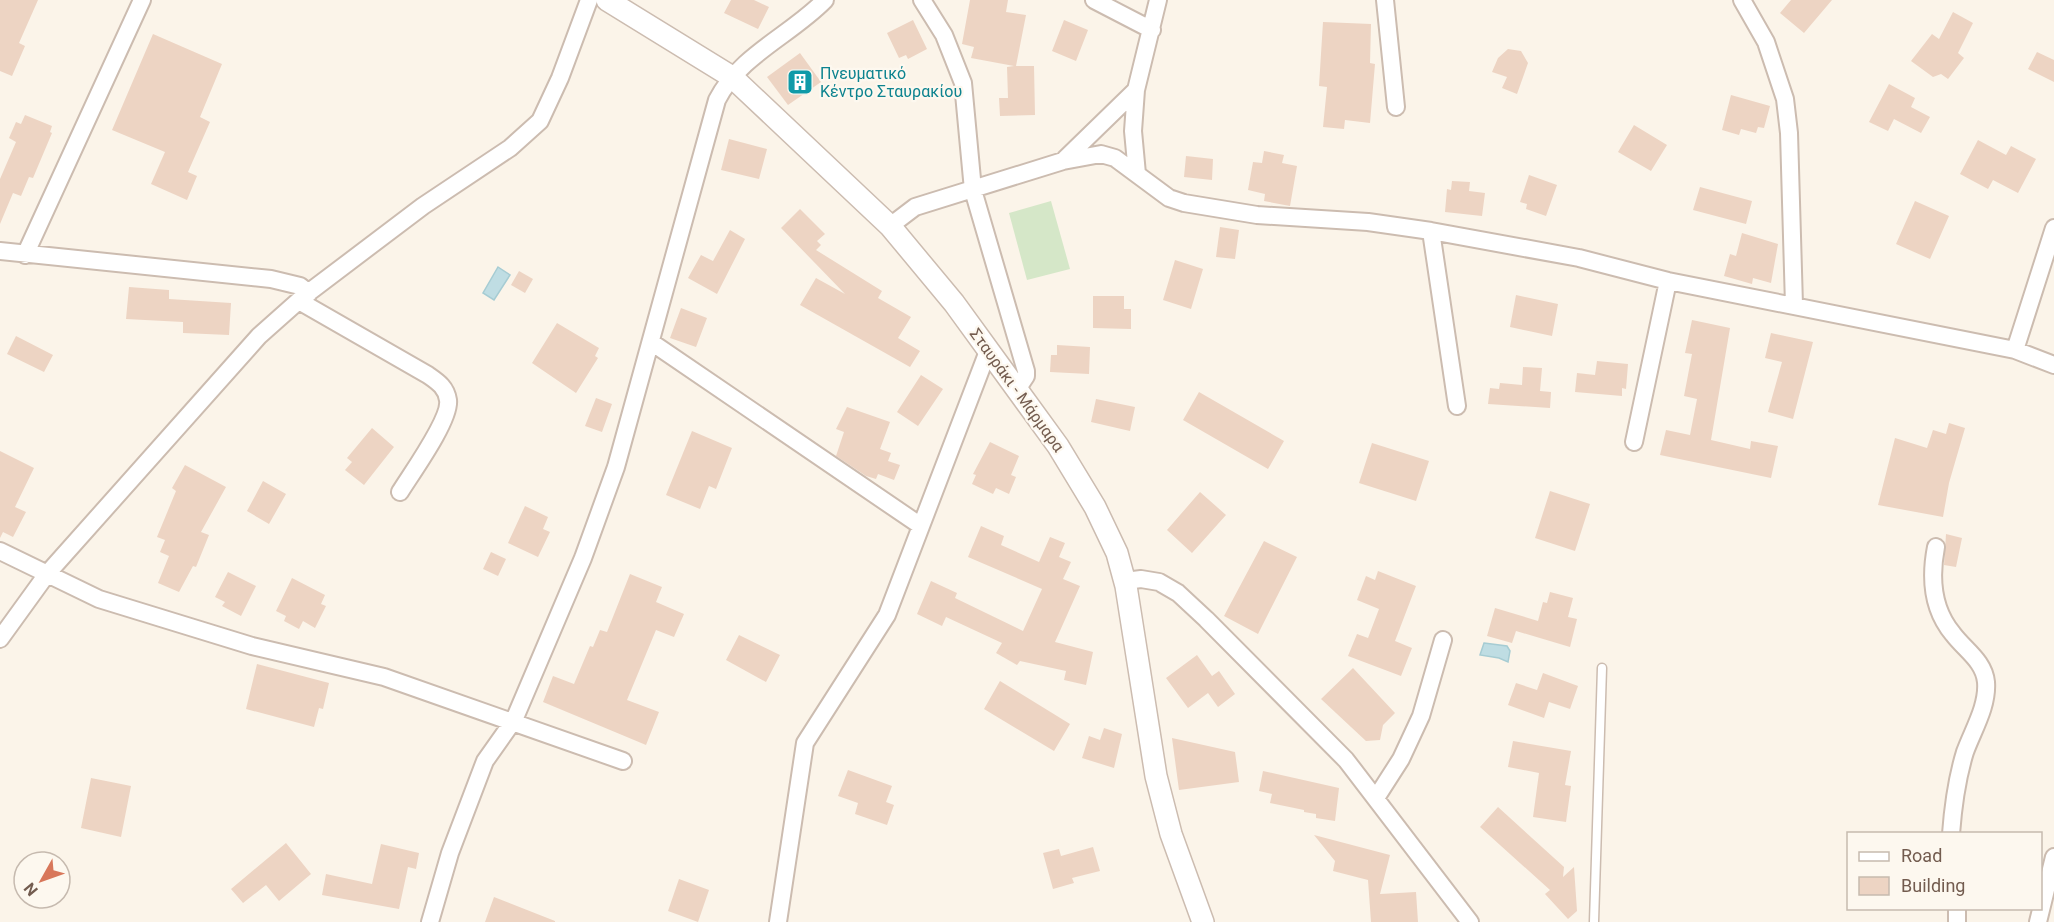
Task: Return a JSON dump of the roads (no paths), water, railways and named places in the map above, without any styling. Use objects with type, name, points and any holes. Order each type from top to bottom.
[{"type":"street","points":[[25,255],[142,0]]},
{"type":"street","points":[[0,639],[47,574],[235,362],[304,297],[423,206],[525,137],[540,121],[549,104],[588,0]]},
{"type":"street","name":"Σταυράκι - Μάρμαρα","points":[[607,0],[732,77],[890,226],[929,271],[1018,388],[1058,446],[1095,507],[1117,553],[1125,581],[1156,776],[1171,834],[1203,922]]},
{"type":"street","points":[[430,922],[450,853],[485,761],[514,720],[584,558],[616,467],[717,100],[732,77],[760,52],[805,20],[825,0]]},
{"type":"street","points":[[922,0],[944,35],[963,83],[973,190],[1026,371],[1026,376],[1018,388]]},
{"type":"street","points":[[1094,0],[1152,30]]},
{"type":"street","points":[[1137,174],[1133,130],[1136,90],[1158,0]]},
{"type":"street","points":[[1385,0],[1396,107]]},
{"type":"street","points":[[1742,0],[1766,42],[1785,99],[1789,133],[1794,305]]},
{"type":"street","points":[[1063,161],[1136,90]]},
{"type":"street","points":[[890,226],[915,207],[1063,161],[1101,154],[1115,158],[1164,195],[1184,203],[1257,215],[1368,222],[1579,258],[1668,281],[2015,350],[2054,365]]},
{"type":"street","points":[[2015,350],[2054,228]]},
{"type":"street","points":[[1431,231],[1457,406]]},
{"type":"street","points":[[0,251],[271,279],[300,286],[304,297],[428,375],[444,388],[449,402],[444,418],[400,492]]},
{"type":"street","points":[[1634,442],[1668,281]]},
{"type":"street","points":[[651,342],[921,526]]},
{"type":"street","points":[[778,922],[805,743],[879,632],[988,351]]},
{"type":"street","points":[[1936,548],[1932,588],[1940,611],[1952,633],[1982,666],[1986,682],[1985,700],[1963,763],[1951,832]]},
{"type":"street","points":[[0,550],[65,585],[124,608],[252,646],[384,677],[514,720],[623,761]]},
{"type":"street","points":[[1125,581],[1141,579],[1159,582],[1187,601],[1322,734],[1376,798],[1470,922]]},
{"type":"street","points":[[1376,798],[1401,759],[1421,716],[1443,640]]},
{"type":"street","points":[[2042,906],[2054,857]]},
{"type":"lane","points":[[1594,922],[1602,668]]},
{"type":"water","points":[[498,267],[510,275],[494,300],[483,293]]},
{"type":"water","points":[[1484,643],[1507,646],[1510,651],[1508,662],[1480,655]]},
{"type":"place","name":"Πνευματικό Κέντρο Σταυρακίου","points":[[800,82]]}]
